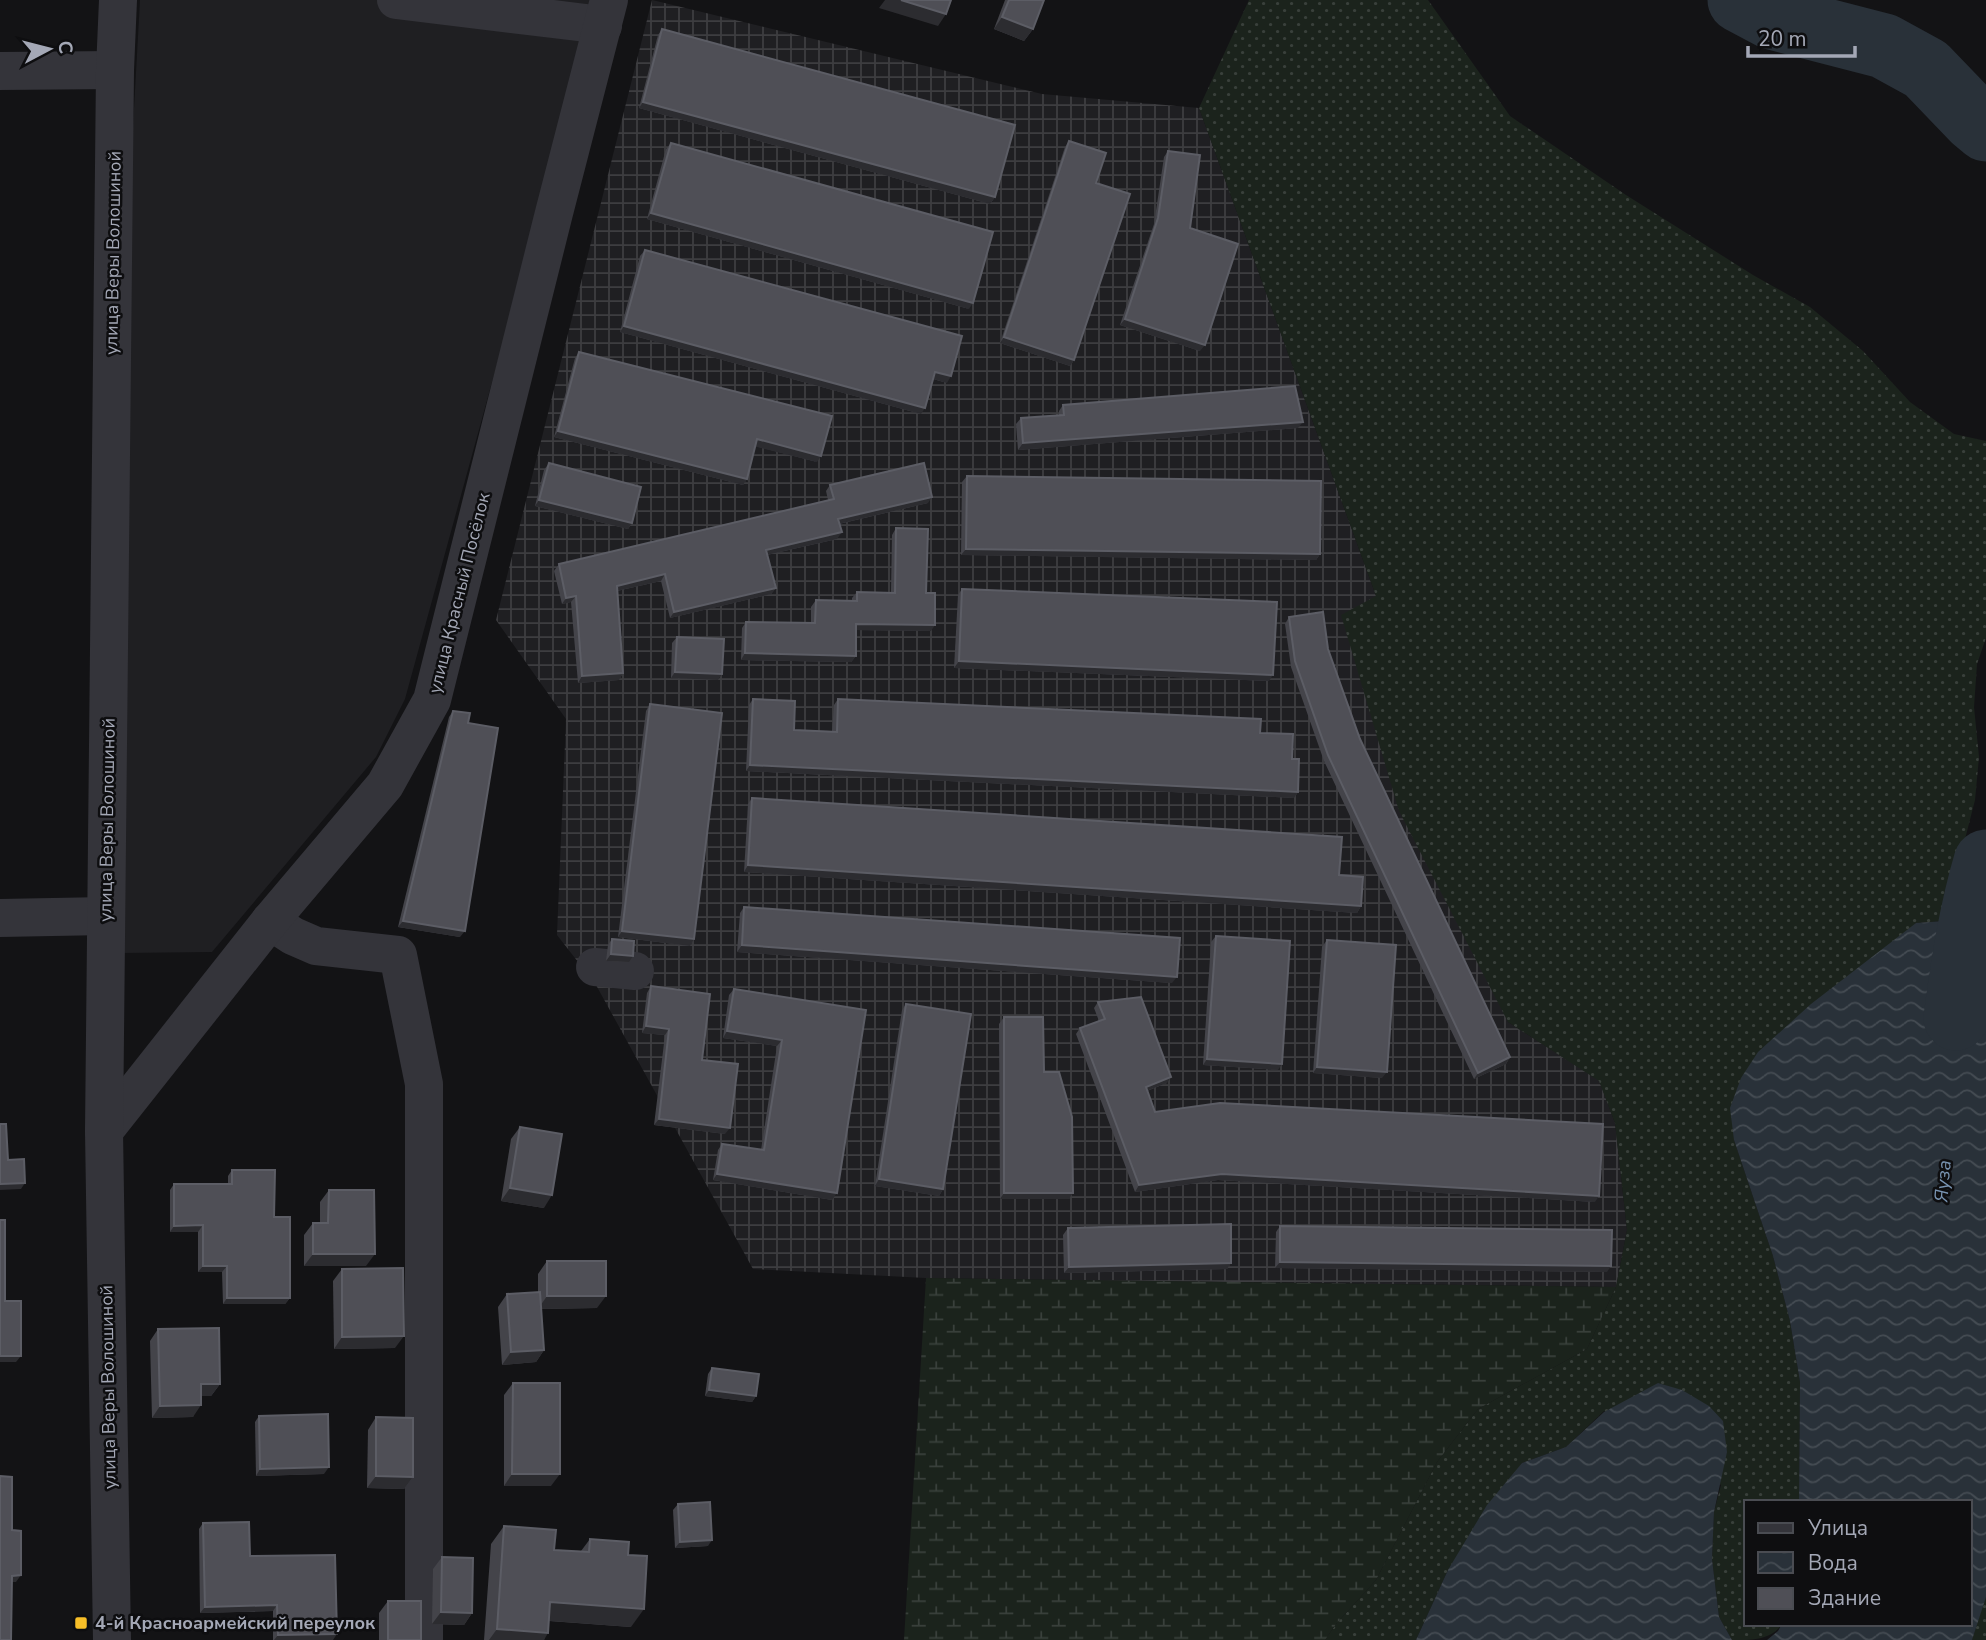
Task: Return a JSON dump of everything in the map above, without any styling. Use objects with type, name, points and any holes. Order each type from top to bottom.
[{"type":"street","name":"улица Веры Волошиной","points":[[112,1640],[104,1131],[115,70],[118,0]]},
{"type":"street","points":[[396,0],[606,13]]},
{"type":"street","name":"улица Красный Посёлок","points":[[104,1131],[270,921],[385,785],[432,700],[606,13]]},
{"type":"street","points":[[0,71],[115,70]]},
{"type":"street","points":[[0,918],[106,916]]},
{"type":"street","points":[[270,921],[293,936],[316,946],[398,955],[401,969],[424,1084],[424,1640]]},
{"type":"street","points":[[595,967],[635,971]]},
{"type":"shaded area","points":[[140,0],[597,0],[405,699],[376,757],[212,952],[121,953],[129,199]]},
{"type":"shaded area","points":[[652,0],[1042,94],[1199,108],[1376,596],[1508,1022],[1599,1080],[1615,1123],[1627,1230],[1616,1287],[926,1278],[753,1269],[596,985],[557,935],[566,719],[496,620]]},
{"type":"green space","points":[[1249,0],[1428,0],[1510,116],[1626,195],[1753,275],[1810,307],[1863,351],[1910,402],[1954,434],[1986,441],[1986,638],[1977,664],[1974,707],[1979,757],[1975,800],[1944,921],[1916,923],[1734,1140],[1773,1256],[1790,1321],[1800,1382],[1799,1500],[1744,1500],[1744,1626],[1780,1626],[1767,1636],[1732,1640],[1719,1617],[1712,1559],[1714,1512],[1721,1485],[1604,1411],[1566,1447],[1522,1463],[1448,1570],[1416,1640],[1325,1640],[1376,1580],[1437,1462],[1478,1409],[1587,1349],[1616,1287],[1627,1230],[1615,1123],[1599,1081],[1508,1022],[1399,811],[1341,615],[1376,596],[1199,108]]},
{"type":"green space","points":[[926,1278],[1616,1287],[1587,1349],[1478,1409],[1437,1462],[1376,1580],[1325,1640],[904,1640]]},
{"type":"green space","points":[[1985,1598],[1986,1640],[1972,1640]]},
{"type":"water","points":[[1944,921],[1986,938],[1986,1597],[1972,1640],[1767,1640],[1781,1626],[1972,1626],[1972,1500],[1799,1500],[1800,1382],[1790,1321],[1773,1256],[1734,1140],[1730,1108],[1741,1078],[1758,1052],[1811,1004],[1916,923]]},
{"type":"water","points":[[1658,1383],[1682,1390],[1709,1406],[1723,1421],[1727,1452],[1714,1512],[1712,1559],[1719,1617],[1732,1640],[1416,1640],[1448,1570],[1487,1505],[1522,1463],[1566,1447],[1604,1412]]},
{"type":"building","points":[[901,0],[951,0],[946,14]]},
{"type":"building","points":[[1009,0],[1044,0],[1033,29],[1002,17]]},
{"type":"building","points":[[662,29],[1015,125],[995,197],[643,102]]},
{"type":"building","points":[[1069,141],[1106,153],[1096,183],[1130,194],[1074,360],[1004,337]]},
{"type":"building","points":[[671,143],[993,232],[973,303],[651,213]]},
{"type":"building","points":[[1168,151],[1200,155],[1190,228],[1238,244],[1205,345],[1125,319],[1158,218]]},
{"type":"building","points":[[645,250],[962,336],[951,376],[935,372],[925,408],[624,326]]},
{"type":"building","points":[[579,352],[832,416],[821,456],[757,439],[747,479],[558,431]]},
{"type":"building","points":[[1295,386],[1303,422],[1023,443],[1021,418],[1064,415],[1063,405]]},
{"type":"building","points":[[549,463],[641,487],[632,523],[539,500]]},
{"type":"building","points":[[924,463],[932,497],[838,519],[842,532],[766,550],[776,588],[674,612],[665,574],[617,586],[623,673],[582,676],[576,596],[566,598],[559,564],[834,499],[830,485]]},
{"type":"building","points":[[967,476],[1321,481],[1320,554],[966,549]]},
{"type":"building","points":[[896,528],[928,529],[926,593],[935,593],[935,625],[856,624],[856,656],[745,653],[746,622],[815,623],[816,600],[857,601],[857,592],[895,593]]},
{"type":"building","points":[[962,589],[1277,602],[1273,675],[959,661]]},
{"type":"building","points":[[1323,612],[1328,649],[1360,739],[1510,1057],[1478,1073],[1328,755],[1295,661],[1289,617]]},
{"type":"building","points":[[677,637],[724,639],[722,674],[675,672]]},
{"type":"building","points":[[753,699],[795,701],[794,730],[837,732],[838,699],[1261,719],[1260,733],[1293,734],[1292,759],[1299,759],[1298,792],[750,765]]},
{"type":"building","points":[[650,704],[722,713],[694,939],[622,931]]},
{"type":"building","points":[[453,711],[470,713],[468,723],[498,728],[465,931],[403,921]]},
{"type":"building","points":[[752,798],[1342,837],[1339,875],[1363,877],[1361,906],[748,865]]},
{"type":"building","points":[[744,907],[1180,938],[1177,977],[742,945]]},
{"type":"building","points":[[1216,936],[1290,941],[1282,1064],[1207,1059]]},
{"type":"building","points":[[612,939],[634,941],[633,956],[611,954]]},
{"type":"building","points":[[1327,940],[1396,945],[1387,1072],[1317,1067]]},
{"type":"building","points":[[651,986],[710,994],[702,1060],[738,1064],[730,1128],[659,1119],[669,1029],[646,1026]]},
{"type":"building","points":[[734,989],[866,1010],[837,1193],[717,1174],[722,1144],[764,1150],[782,1040],[727,1031]]},
{"type":"building","points":[[1141,997],[1171,1077],[1146,1087],[1155,1112],[1220,1103],[1603,1124],[1599,1196],[1222,1174],[1139,1185],[1080,1028],[1105,1019],[1098,1002]]},
{"type":"building","points":[[906,1004],[971,1014],[943,1189],[879,1179]]},
{"type":"building","points":[[1004,1017],[1043,1017],[1044,1072],[1059,1072],[1072,1117],[1073,1193],[1004,1193]]},
{"type":"building","points":[[0,1124],[6,1124],[8,1160],[24,1159],[25,1183],[0,1184]]},
{"type":"building","points":[[520,1127],[562,1134],[552,1195],[510,1188]]},
{"type":"building","points":[[232,1170],[275,1170],[274,1217],[290,1217],[290,1298],[227,1298],[227,1266],[203,1266],[203,1225],[174,1226],[174,1184],[232,1184]]},
{"type":"building","points":[[329,1190],[374,1190],[375,1254],[313,1254],[313,1223],[328,1223]]},
{"type":"building","points":[[0,1220],[5,1220],[5,1301],[21,1301],[21,1356],[0,1356]]},
{"type":"building","points":[[1231,1224],[1231,1263],[1069,1267],[1068,1228]]},
{"type":"building","points":[[1280,1226],[1612,1230],[1611,1266],[1280,1262]]},
{"type":"building","points":[[547,1261],[606,1261],[606,1296],[547,1296]]},
{"type":"building","points":[[403,1268],[404,1336],[342,1337],[342,1269]]},
{"type":"building","points":[[540,1292],[544,1350],[511,1352],[507,1294]]},
{"type":"building","points":[[219,1328],[220,1384],[201,1384],[201,1405],[160,1406],[158,1329]]},
{"type":"building","points":[[712,1368],[759,1374],[756,1396],[709,1390]]},
{"type":"building","points":[[513,1383],[560,1383],[560,1474],[512,1474]]},
{"type":"building","points":[[328,1414],[329,1467],[260,1469],[259,1416]]},
{"type":"building","points":[[376,1417],[413,1418],[413,1477],[376,1476]]},
{"type":"building","points":[[0,1476],[12,1477],[12,1530],[21,1531],[21,1575],[12,1576],[11,1640],[0,1640]]},
{"type":"building","points":[[710,1502],[712,1540],[680,1542],[678,1504]]},
{"type":"building","points":[[249,1522],[250,1556],[335,1555],[337,1634],[278,1635],[277,1605],[205,1607],[203,1523]]},
{"type":"building","points":[[504,1526],[556,1530],[554,1550],[589,1552],[590,1539],[629,1542],[628,1555],[647,1556],[644,1609],[550,1602],[548,1633],[497,1629]]},
{"type":"building","points":[[442,1557],[473,1558],[472,1613],[441,1612]]},
{"type":"building","points":[[388,1601],[421,1601],[421,1640],[388,1640]]},
{"type":"waterway","name":"Яуза","points":[[1740,0],[1772,17],[1884,46],[1926,69],[1986,129]]},
{"type":"waterway","name":"Яуза","points":[[1956,1018],[1968,939],[1986,862]]},
{"type":"place","name":"4-й Красноармейский переулок","points":[[81,1623]]}]
